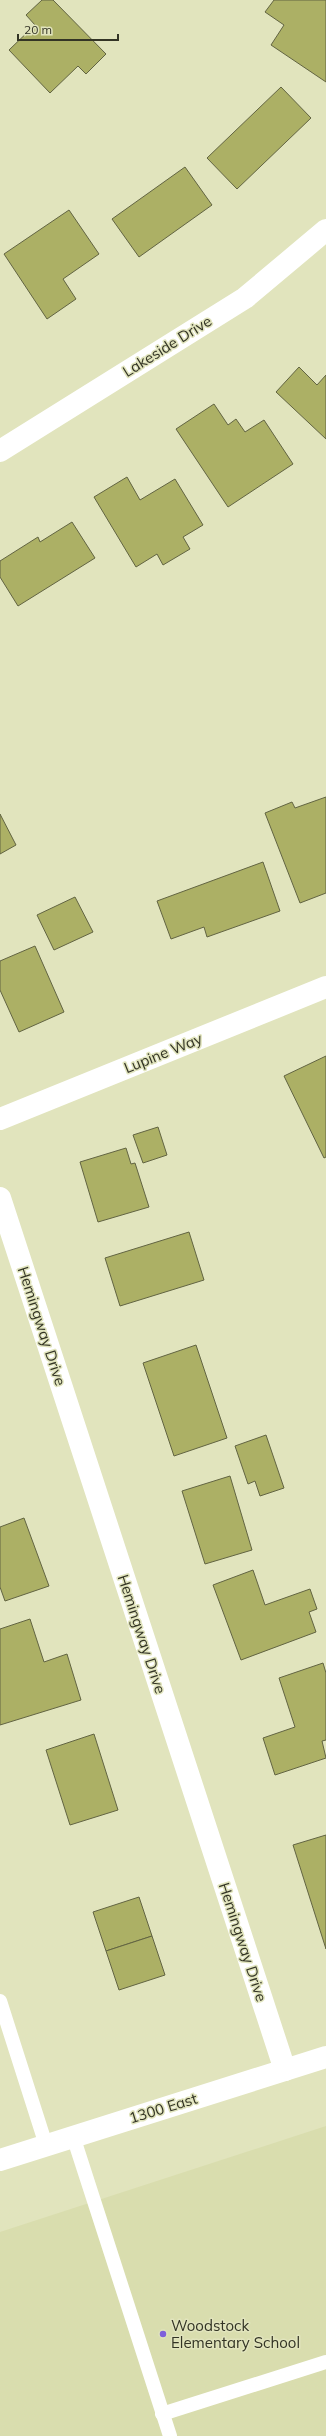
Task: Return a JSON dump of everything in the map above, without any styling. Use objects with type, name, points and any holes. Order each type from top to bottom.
[{"type":"street","name":"Lakeside Drive","points":[[0,451],[244,298],[326,230]]},
{"type":"street","name":"Lupine Way","points":[[0,1119],[326,988]]},
{"type":"street","name":"Hemingway Drive","points":[[0,1198],[285,2070]]},
{"type":"street","name":"1300 East","points":[[0,2160],[326,2057]]},
{"type":"lane","points":[[0,2001],[46,2145]]},
{"type":"lane","points":[[74,2136],[170,2436]]},
{"type":"lane","points":[[162,2414],[326,2362]]},
{"type":"shaded area","name":"Woodstock Elementary School","points":[[326,2126],[326,2436],[0,2436],[0,2232]]},
{"type":"building","points":[[42,0],[53,0],[106,54],[86,74],[78,66],[50,93],[9,50],[35,25],[26,15]]},
{"type":"building","points":[[274,0],[326,0],[326,82],[271,45],[284,25],[265,12]]},
{"type":"building","points":[[281,87],[311,118],[237,189],[207,158]]},
{"type":"building","points":[[185,167],[212,205],[139,257],[112,219]]},
{"type":"building","points":[[69,210],[99,254],[63,279],[76,299],[47,319],[4,254]]},
{"type":"building","points":[[299,367],[317,385],[326,375],[326,439],[276,392]]},
{"type":"building","points":[[214,404],[228,425],[236,419],[245,432],[264,420],[293,464],[228,507],[176,429]]},
{"type":"building","points":[[127,477],[140,500],[175,479],[203,525],[183,537],[190,549],[163,565],[157,554],[136,567],[94,497]]},
{"type":"building","points":[[72,522],[95,558],[18,606],[0,577],[0,561],[38,537],[40,542]]},
{"type":"building","points":[[326,797],[326,893],[300,903],[265,813],[292,802],[295,808]]},
{"type":"building","points":[[0,814],[16,845],[0,854]]},
{"type":"building","points":[[263,862],[280,911],[207,937],[204,927],[171,939],[157,901]]},
{"type":"building","points":[[75,897],[93,932],[54,950],[37,915]]},
{"type":"building","points":[[35,946],[64,1012],[19,1032],[0,990],[0,961]]},
{"type":"building","points":[[326,1056],[326,1157],[324,1158],[284,1076]]},
{"type":"building","points":[[158,1127],[167,1155],[143,1163],[133,1135]]},
{"type":"building","points":[[126,1148],[131,1164],[135,1163],[149,1207],[98,1222],[80,1162]]},
{"type":"building","points":[[189,1232],[204,1280],[120,1306],[105,1258]]},
{"type":"building","points":[[196,1345],[227,1438],[174,1456],[143,1363]]},
{"type":"building","points":[[266,1435],[284,1488],[260,1496],[255,1481],[248,1484],[235,1446]]},
{"type":"building","points":[[230,1476],[252,1550],[205,1564],[182,1491]]},
{"type":"building","points":[[24,1518],[49,1586],[5,1601],[0,1587],[0,1527]]},
{"type":"building","points":[[253,1570],[265,1605],[310,1589],[317,1609],[309,1612],[316,1632],[241,1660],[213,1585]]},
{"type":"building","points":[[30,1619],[44,1662],[67,1654],[81,1700],[0,1725],[0,1629]]},
{"type":"building","points":[[323,1663],[326,1673],[326,1740],[322,1741],[326,1758],[275,1775],[263,1738],[295,1727],[279,1678]]},
{"type":"building","points":[[94,1734],[118,1810],[70,1825],[46,1750]]},
{"type":"building","points":[[326,1835],[326,1949],[293,1845]]},
{"type":"building","points":[[139,1897],[152,1936],[106,1951],[93,1912]]},
{"type":"building","points":[[152,1936],[165,1975],[119,1990],[106,1951]]},
{"type":"place","name":"Woodstock Elementary School","points":[[163,2334]]}]
